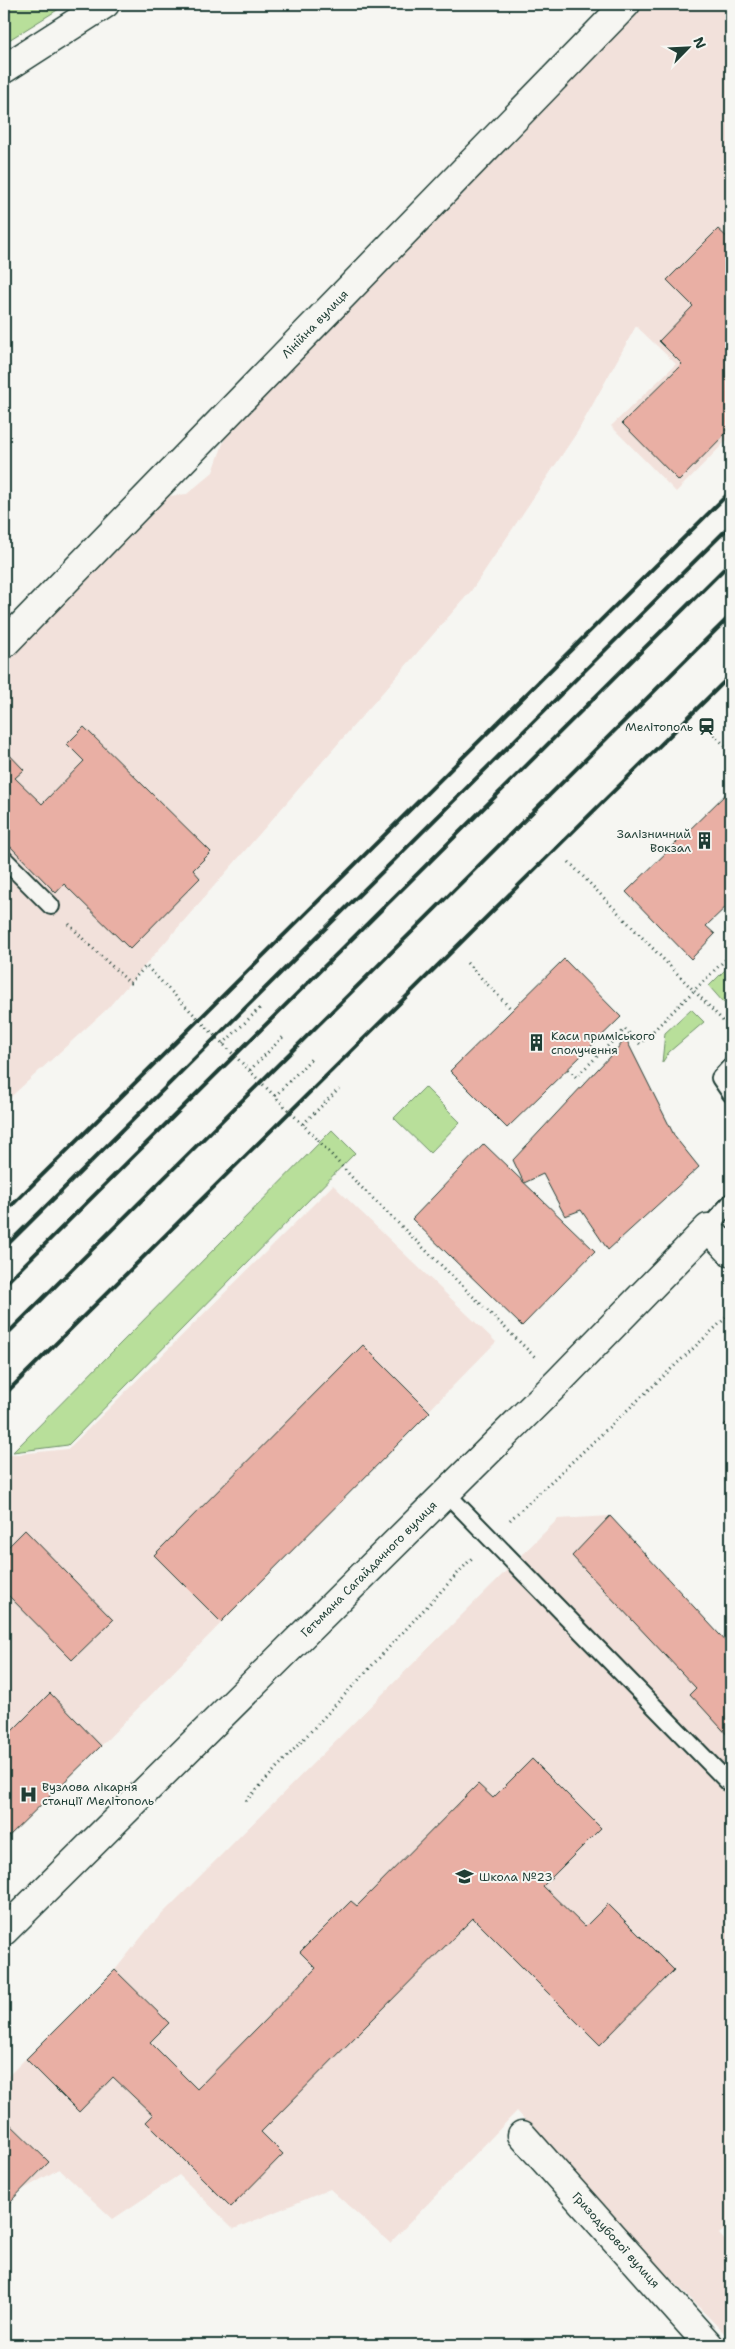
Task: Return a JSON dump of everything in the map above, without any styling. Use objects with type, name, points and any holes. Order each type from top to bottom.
[{"type":"street","points":[[4,69],[105,4]]},
{"type":"street","name":"Лінійна вулиця","points":[[4,644],[626,4]]},
{"type":"street","points":[[708,1228],[731,1252]]},
{"type":"street","name":"Гетьмана Сагайдачного вулиця","points":[[4,1931],[559,1381],[708,1228]]},
{"type":"street","name":"Гризодубової вулиця","points":[[522,2134],[709,2345]]},
{"type":"lane","points":[[4,859],[51,906]]},
{"type":"lane","points":[[731,1066],[720,1078],[731,1094]]},
{"type":"lane","points":[[708,1228],[731,1202]]},
{"type":"lane","points":[[446,1493],[731,1785]]},
{"type":"path","points":[[707,727],[731,752]]},
{"type":"path","points":[[569,862],[731,1030]]},
{"type":"path","points":[[86,942],[130,982],[146,966],[303,1124],[357,1183],[559,1381]]},
{"type":"path","points":[[568,1069],[576,1078],[625,1029],[640,1044],[731,954]]},
{"type":"path","points":[[467,963],[512,1010]]},
{"type":"path","points":[[223,1044],[262,1006]]},
{"type":"path","points":[[250,1070],[285,1035]]},
{"type":"path","points":[[274,1096],[312,1058]]},
{"type":"path","points":[[303,1124],[339,1089]]},
{"type":"shaded area","points":[[645,4],[731,4],[731,436],[676,492],[611,426],[676,364],[636,326],[578,431],[471,591],[107,1009],[4,1103],[4,662],[160,497],[187,494],[213,472],[225,438]]},
{"type":"shaded area","points":[[333,1185],[496,1342],[101,1746],[4,1841],[4,1460],[9,1455],[68,1449]]},
{"type":"shaded area","name":"Школа №23","points":[[610,1516],[731,1647],[731,2224],[719,2234],[731,2247],[731,2340],[636,2243],[517,2111],[390,2243],[330,2189],[234,2229],[179,2175],[113,2219],[59,2169],[22,2190],[49,2162],[4,2118],[4,2080],[115,1970],[151,1925],[558,1519]]},
{"type":"green space","points":[[4,4],[67,4],[4,43]]},
{"type":"green space","points":[[731,964],[731,994],[723,1002],[709,986]]},
{"type":"green space","points":[[691,1009],[704,1022],[669,1052],[662,1063],[665,1033]]},
{"type":"green space","points":[[425,1087],[460,1122],[430,1153],[394,1118]]},
{"type":"green space","points":[[332,1130],[355,1153],[68,1445],[13,1452]]},
{"type":"building","points":[[718,229],[729,239],[731,237],[731,428],[679,481],[622,423],[682,364],[659,341],[693,306],[667,280]]},
{"type":"building","points":[[84,727],[211,852],[193,870],[200,878],[130,949],[64,884],[56,893],[4,840],[4,749],[24,770],[15,778],[42,804],[84,761],[67,744]]},
{"type":"building","name":"Залізничний Вокзал","points":[[731,789],[731,902],[706,926],[715,934],[691,959],[626,892]]},
{"type":"building","name":"Каси приміського сполучення","points":[[564,959],[621,1017],[507,1128],[450,1071]]},
{"type":"building","points":[[626,1039],[675,1137],[699,1167],[608,1250],[581,1210],[565,1216],[543,1174],[524,1183],[513,1160]]},
{"type":"building","points":[[484,1144],[595,1251],[522,1326],[412,1219]]},
{"type":"building","points":[[363,1345],[430,1412],[221,1622],[154,1555]]},
{"type":"building","points":[[731,1418],[731,1432],[724,1425]]},
{"type":"building","points":[[610,1516],[731,1647],[731,1739],[690,1694],[696,1688],[572,1556]]},
{"type":"building","points":[[25,1530],[113,1620],[72,1660],[4,1591],[4,1551]]},
{"type":"building","name":"Вузлова лікарня станції Мелітополь","points":[[50,1693],[101,1746],[4,1841],[4,1739]]},
{"type":"building","points":[[532,1759],[601,1828],[543,1886],[585,1927],[608,1904],[674,1970],[600,2045],[473,1918],[261,2132],[283,2154],[231,2207],[146,2122],[153,2115],[113,2077],[79,2112],[26,2059],[115,1970],[169,2023],[150,2042],[197,2089],[316,1968],[300,1952],[351,1901],[357,1906],[478,1784],[493,1798]]},
{"type":"building","points":[[4,2118],[49,2162],[4,2208]]},
{"type":"railway","points":[[4,1213],[731,491]]},
{"type":"railway","points":[[4,1248],[731,525]]},
{"type":"railway","points":[[4,1285],[731,562]]},
{"type":"railway","points":[[4,1337],[731,615]]},
{"type":"railway","points":[[4,1395],[731,675]]},
{"type":"place","name":"Мелітополь","points":[[707,727]]},
{"type":"place","name":"Залізничний Вокзал","points":[[705,841]]},
{"type":"place","name":"Каси приміського сполучення","points":[[537,1043]]},
{"type":"place","name":"Вузлова лікарня станції Мелітополь","points":[[28,1794]]},
{"type":"place","name":"Школа №23","points":[[465,1877]]}]
